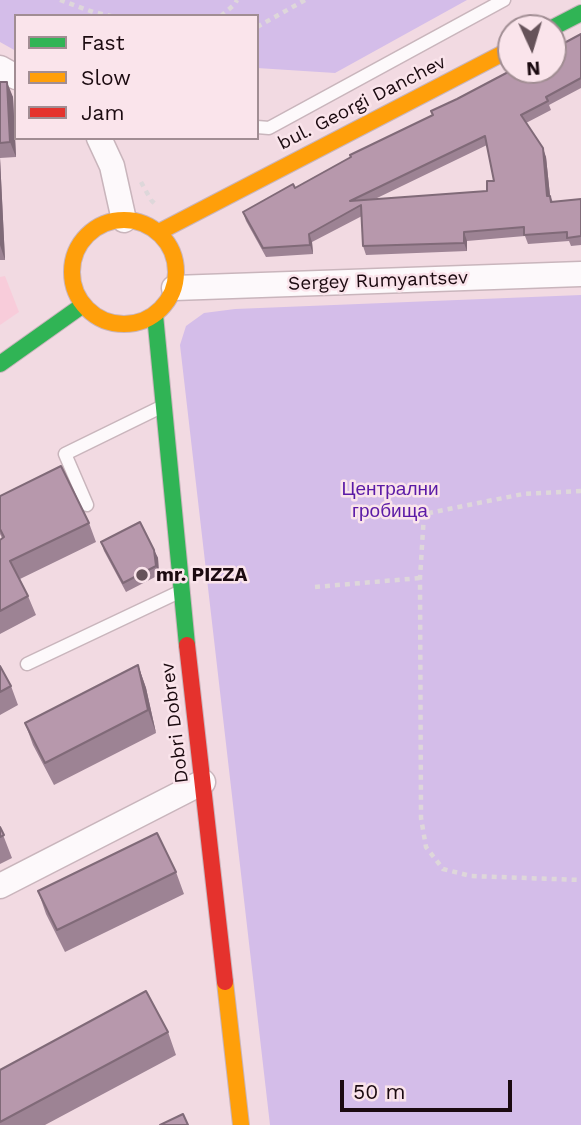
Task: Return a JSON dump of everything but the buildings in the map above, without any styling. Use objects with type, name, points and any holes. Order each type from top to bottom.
[{"type":"main road","name":"bul. Georgi Danchev","points":[[159,232],[497,56]]},
{"type":"main road","points":[[124,220],[139,222],[159,232],[174,254],[177,270],[174,288],[167,303],[155,315],[133,324],[117,324],[102,320],[83,305],[73,283],[72,266],[77,250],[86,236],[107,223],[124,220]]},
{"type":"main road","points":[[0,364],[83,305]]},
{"type":"main road","name":"Dobri Dobrev","points":[[155,315],[180,592],[241,1125]]},
{"type":"street","points":[[100,140],[112,166],[124,220]]},
{"type":"street","name":"Sergey Rumyantsev","points":[[174,288],[581,274]]},
{"type":"street","points":[[0,886],[203,782]]},
{"type":"lane","points":[[259,127],[269,128],[504,0]]},
{"type":"lane","points":[[87,505],[65,454],[163,406]]},
{"type":"lane","points":[[27,664],[180,592]]},
{"type":"path","points":[[60,0],[102,14]]},
{"type":"path","points":[[222,14],[237,0]]},
{"type":"path","points":[[259,26],[305,0]]},
{"type":"path","points":[[581,491],[523,494],[424,514],[420,578],[421,818],[426,846],[443,869],[471,876],[581,880]]},
{"type":"path","points":[[315,587],[420,578]]},
{"type":"shaded area","points":[[5,276],[19,312],[0,325],[0,277]]},
{"type":"green space","points":[[0,0],[467,0],[335,73],[259,68],[259,14],[14,14],[14,50],[0,42]]},
{"type":"green space","name":"Централни гробища","points":[[581,295],[581,1125],[270,1125],[180,345],[186,326],[204,313],[235,309]]},
{"type":"traffic: fast","points":[[567,20],[581,13]]},
{"type":"traffic: fast","points":[[0,364],[83,305]]},
{"type":"traffic: fast","points":[[155,315],[187,645]]},
{"type":"traffic: slow","points":[[159,232],[497,56]]},
{"type":"traffic: slow","points":[[124,220],[144,224],[161,235],[172,252],[176,272],[172,292],[161,309],[144,320],[124,324],[104,320],[87,309],[76,292],[72,272],[76,252],[87,235],[104,224],[124,220]]},
{"type":"traffic: slow","points":[[225,982],[241,1125]]},
{"type":"traffic: jam","points":[[187,645],[225,982]]},
{"type":"place","name":"mr. PIZZA","points":[[142,575]]}]
